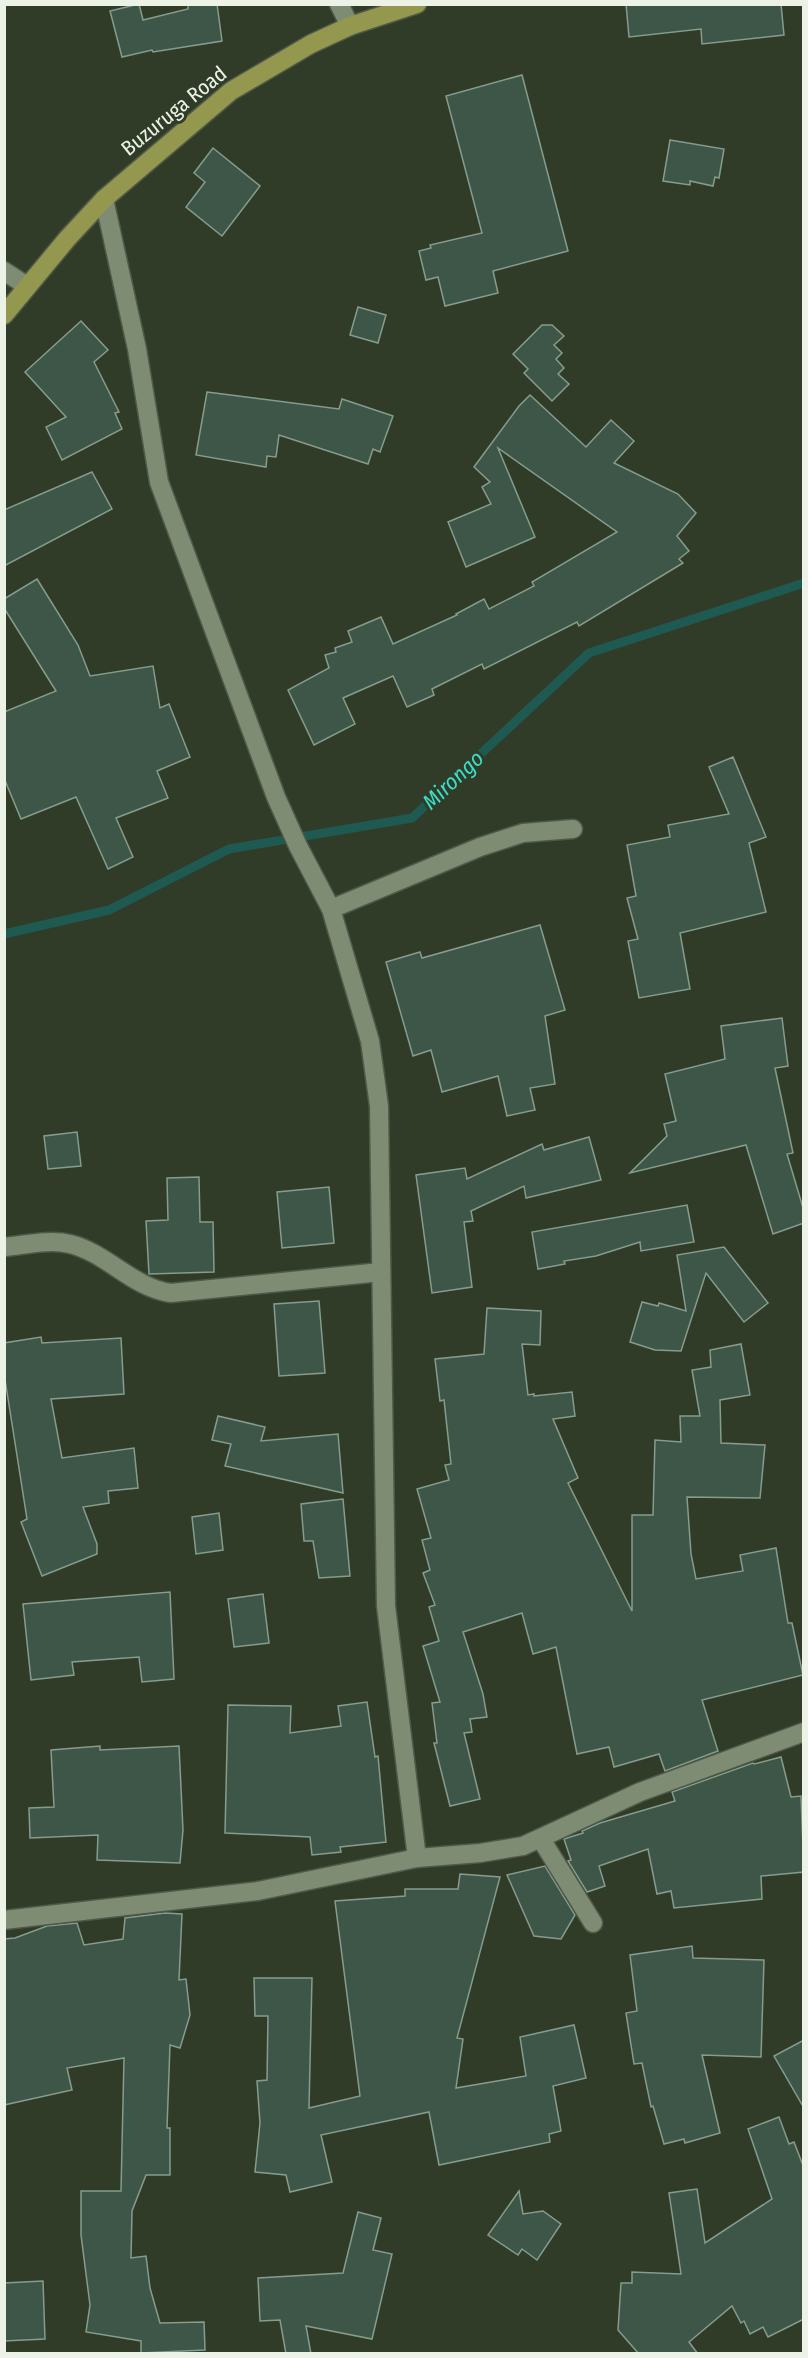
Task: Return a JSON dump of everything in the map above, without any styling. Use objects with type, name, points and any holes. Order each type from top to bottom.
[{"type":"main road","name":"Buzuruga Road","points":[[4,315],[104,199],[231,91],[311,44],[350,26],[417,4]]},
{"type":"street","points":[[339,4],[350,26]]},
{"type":"street","points":[[104,199],[137,349],[159,482],[276,797],[298,846],[331,909],[370,1041],[379,1106],[386,1606],[417,1858]]},
{"type":"street","points":[[4,271],[27,286]]},
{"type":"street","points":[[331,909],[480,848],[523,833],[573,829]]},
{"type":"street","points":[[4,1247],[46,1243],[72,1244],[148,1286],[171,1293],[381,1272]]},
{"type":"street","points":[[4,1920],[258,1891],[417,1858],[523,1846],[640,1792],[804,1732]]},
{"type":"street","points":[[541,1839],[593,1923]]},
{"type":"building","points":[[139,4],[143,20],[188,9],[188,4],[217,4],[222,41],[153,52],[152,50],[122,57],[110,11]]},
{"type":"building","points":[[626,4],[781,4],[784,35],[702,44],[701,29],[629,37]]},
{"type":"building","points":[[522,75],[568,251],[493,271],[498,293],[445,306],[438,277],[426,280],[419,251],[431,248],[430,245],[482,233],[446,96]]},
{"type":"building","points":[[670,140],[724,149],[719,178],[715,177],[713,186],[690,181],[690,185],[663,181]]},
{"type":"building","points":[[213,148],[260,186],[222,236],[186,207],[205,182],[194,173]]},
{"type":"building","points":[[358,307],[386,315],[378,343],[350,335]]},
{"type":"building","points":[[81,321],[108,350],[94,362],[119,412],[115,413],[122,429],[62,460],[46,427],[66,417],[25,372]]},
{"type":"building","points":[[542,325],[552,325],[564,336],[554,345],[562,353],[556,359],[564,368],[558,374],[569,384],[552,401],[524,373],[528,369],[513,354]]},
{"type":"building","points":[[207,392],[339,409],[342,399],[393,416],[380,452],[373,449],[368,464],[279,435],[276,457],[267,456],[266,467],[196,455]]},
{"type":"building","points":[[530,395],[586,447],[611,420],[634,441],[614,463],[678,494],[696,513],[677,536],[689,551],[679,559],[683,563],[579,626],[577,622],[484,669],[482,664],[432,689],[434,695],[407,707],[393,676],[343,698],[355,724],[314,745],[288,690],[329,668],[325,655],[336,652],[335,648],[352,642],[348,631],[381,617],[393,644],[457,615],[484,599],[489,609],[534,586],[532,582],[617,532],[498,448],[535,537],[466,567],[448,522],[491,504],[482,487],[490,482],[474,467],[519,406]]},
{"type":"building","points":[[92,472],[112,509],[4,566],[4,510]]},
{"type":"building","points":[[37,579],[78,645],[90,676],[153,666],[160,708],[169,704],[190,757],[157,771],[168,798],[116,818],[133,857],[108,869],[76,797],[21,819],[4,778],[4,712],[56,691],[4,608],[4,599]]},
{"type":"building","points":[[733,757],[766,837],[749,843],[766,912],[680,933],[690,989],[639,998],[628,941],[638,939],[627,898],[636,896],[627,845],[670,837],[668,825],[729,814],[709,767]]},
{"type":"building","points":[[540,925],[565,1010],[545,1016],[555,1084],[530,1088],[535,1110],[507,1116],[498,1076],[442,1092],[431,1050],[413,1056],[386,962],[420,952],[422,958]]},
{"type":"building","points":[[782,1018],[788,1066],[775,1068],[793,1153],[787,1154],[804,1211],[804,1223],[773,1234],[746,1145],[630,1173],[667,1136],[664,1124],[676,1121],[665,1074],[725,1059],[721,1026]]},
{"type":"building","points":[[77,1132],[81,1166],[48,1169],[44,1136]]},
{"type":"building","points":[[589,1137],[601,1180],[526,1198],[524,1186],[471,1211],[473,1221],[464,1222],[472,1287],[432,1293],[416,1175],[465,1168],[467,1179],[542,1144],[544,1150]]},
{"type":"building","points":[[199,1177],[200,1222],[213,1222],[214,1272],[149,1274],[146,1221],[168,1220],[167,1178]]},
{"type":"building","points":[[329,1187],[334,1243],[282,1248],[277,1192]]},
{"type":"building","points":[[687,1205],[694,1242],[641,1251],[640,1242],[596,1256],[564,1261],[565,1264],[538,1269],[532,1232]]},
{"type":"building","points":[[724,1247],[768,1303],[744,1322],[706,1273],[681,1351],[655,1350],[630,1342],[642,1302],[658,1306],[659,1303],[686,1311],[677,1255]]},
{"type":"building","points":[[319,1301],[325,1373],[279,1376],[274,1304]]},
{"type":"building","points":[[487,1308],[541,1311],[540,1345],[522,1344],[528,1395],[572,1392],[575,1416],[553,1419],[578,1478],[568,1483],[632,1611],[632,1515],[653,1515],[655,1440],[681,1442],[680,1416],[700,1416],[692,1370],[711,1367],[710,1350],[741,1344],[750,1395],[720,1400],[721,1443],[765,1445],[760,1498],[687,1497],[691,1554],[696,1579],[743,1571],[740,1555],[776,1548],[788,1623],[792,1623],[803,1675],[702,1700],[718,1751],[665,1771],[659,1754],[614,1767],[609,1747],[577,1754],[556,1647],[533,1654],[522,1613],[463,1632],[483,1694],[487,1717],[470,1719],[472,1732],[464,1733],[480,1799],[450,1806],[434,1743],[437,1743],[432,1703],[440,1702],[423,1646],[439,1641],[429,1607],[435,1605],[423,1573],[430,1570],[422,1540],[431,1538],[417,1489],[449,1480],[445,1465],[451,1464],[444,1400],[440,1401],[435,1359],[484,1354]]},
{"type":"building","points":[[41,1337],[42,1343],[121,1338],[124,1394],[51,1399],[62,1458],[134,1448],[138,1488],[108,1491],[109,1503],[83,1507],[97,1544],[97,1554],[42,1576],[21,1522],[27,1519],[4,1373],[4,1343]]},
{"type":"building","points":[[218,1416],[265,1427],[261,1441],[338,1434],[343,1493],[225,1466],[231,1444],[212,1440]]},
{"type":"building","points":[[343,1499],[350,1576],[319,1578],[313,1541],[304,1541],[301,1504]]},
{"type":"building","points":[[219,1513],[223,1550],[196,1554],[192,1517]]},
{"type":"building","points":[[170,1592],[174,1679],[142,1682],[139,1657],[72,1662],[74,1675],[31,1680],[23,1604]]},
{"type":"building","points":[[263,1594],[269,1643],[234,1647],[228,1599]]},
{"type":"building","points":[[367,1702],[375,1757],[378,1756],[386,1842],[340,1847],[341,1852],[312,1855],[310,1837],[225,1833],[228,1705],[291,1706],[290,1733],[341,1726],[338,1706]]},
{"type":"building","points":[[100,1746],[100,1750],[179,1746],[183,1830],[180,1863],[97,1860],[98,1835],[30,1838],[29,1808],[54,1807],[51,1750]]},
{"type":"building","points":[[781,1757],[791,1797],[801,1796],[804,1872],[761,1876],[762,1899],[674,1908],[671,1891],[657,1894],[648,1849],[599,1866],[605,1886],[587,1892],[568,1861],[571,1860],[564,1839],[583,1833],[582,1831],[600,1823],[675,1801],[672,1792],[753,1763]]},
{"type":"building","points":[[545,1866],[575,1915],[561,1939],[534,1936],[507,1875]]},
{"type":"building","points":[[460,1874],[500,1877],[457,2038],[463,2039],[456,2088],[526,2076],[520,2037],[574,2025],[586,2078],[553,2086],[561,2131],[549,2134],[550,2142],[439,2165],[429,2112],[321,2135],[332,2182],[290,2192],[286,2175],[255,2172],[260,2123],[257,2081],[267,2080],[268,2016],[255,2016],[254,1978],[312,1978],[309,2108],[360,2096],[335,1901],[405,1896],[405,1889],[458,1889]]},
{"type":"building","points":[[165,1913],[182,1914],[179,1980],[186,1979],[190,2015],[180,2048],[170,2045],[167,2128],[170,2128],[170,2175],[146,2175],[132,2211],[131,2258],[146,2256],[150,2288],[160,2323],[204,2322],[205,2350],[141,2353],[141,2341],[86,2332],[90,2305],[81,2235],[81,2191],[121,2191],[124,2058],[67,2068],[72,2090],[4,2105],[4,1939],[15,1938],[47,1926],[77,1923],[84,1945],[123,1939],[125,1918]]},
{"type":"building","points":[[692,1946],[693,1958],[764,1960],[761,2057],[702,2055],[720,2133],[685,2143],[684,2139],[664,2144],[653,2106],[651,2107],[642,2063],[634,2064],[626,2013],[637,2011],[630,1955]]},
{"type":"building","points":[[804,2040],[804,2108],[774,2056]]},
{"type":"building","points":[[779,2117],[789,2144],[794,2142],[804,2168],[804,2319],[768,2337],[763,2327],[750,2334],[744,2321],[741,2323],[732,2306],[689,2342],[698,2354],[639,2354],[618,2330],[621,2283],[632,2283],[632,2272],[681,2274],[669,2193],[697,2189],[705,2243],[772,2199],[748,2129]]},
{"type":"building","points":[[519,2191],[523,2214],[543,2211],[561,2224],[537,2260],[522,2249],[518,2255],[488,2235]]},
{"type":"building","points":[[358,2212],[381,2218],[373,2250],[392,2254],[372,2339],[306,2326],[311,2354],[286,2354],[280,2320],[260,2321],[258,2278],[343,2273]]},
{"type":"building","points":[[43,2281],[45,2339],[4,2341],[4,2283]]},
{"type":"waterway","name":"Mirongo","points":[[4,934],[109,910],[229,849],[412,818],[589,653],[804,583]]}]
